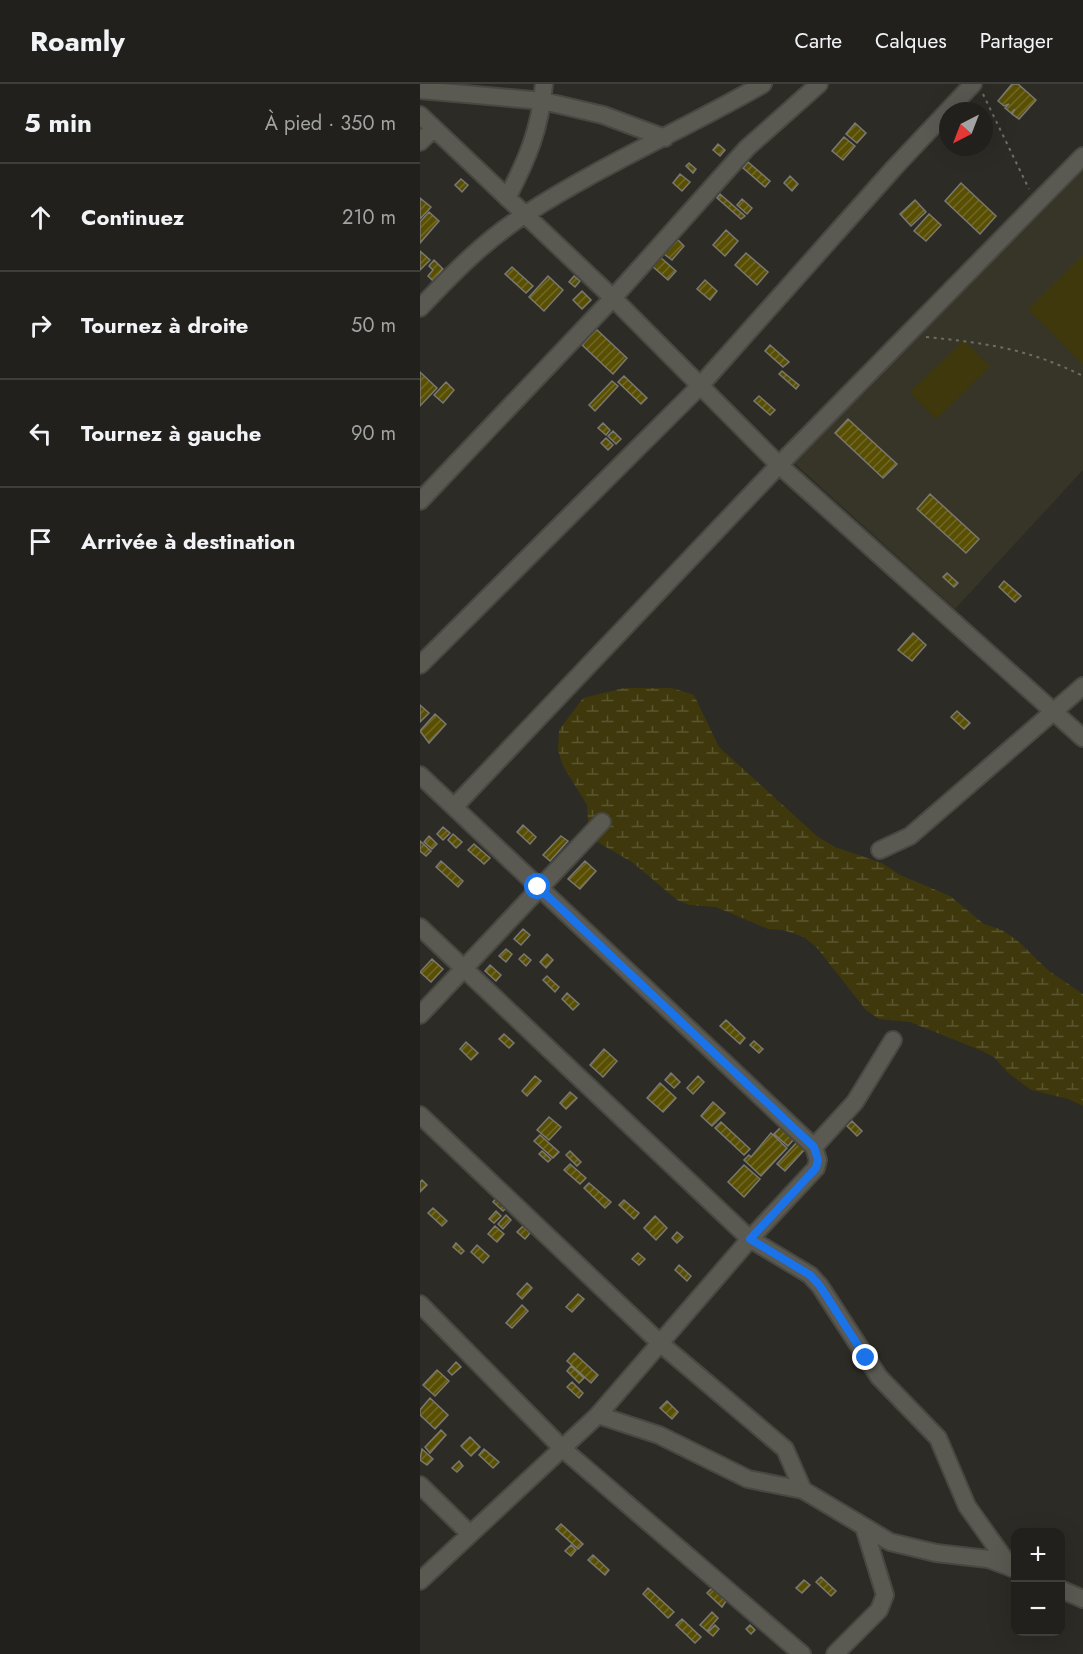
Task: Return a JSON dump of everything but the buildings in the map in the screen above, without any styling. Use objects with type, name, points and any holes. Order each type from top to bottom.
[{"type":"street","points":[[507,198],[528,158],[540,121],[544,84]]},
{"type":"street","points":[[420,308],[463,263],[525,214],[763,84]]},
{"type":"street","points":[[420,501],[613,298],[747,148],[819,84]]},
{"type":"street","points":[[420,665],[699,387],[894,168],[978,89]]},
{"type":"street","points":[[420,90],[543,101],[603,116],[665,138]]},
{"type":"street","points":[[420,115],[613,298],[779,465],[1083,738]]},
{"type":"street","points":[[420,142],[434,128]]},
{"type":"street","points":[[454,807],[779,465],[1083,156]]},
{"type":"street","points":[[880,850],[909,836],[1083,686]]},
{"type":"street","points":[[420,775],[814,1147],[818,1160],[816,1168],[750,1239],[598,1415],[420,1581]]},
{"type":"street","points":[[420,1015],[538,887],[602,822]]},
{"type":"street","points":[[420,927],[750,1239],[810,1275],[820,1286],[879,1377],[938,1438],[967,1506],[1011,1566]]},
{"type":"street","points":[[814,1147],[855,1102],[893,1040]]},
{"type":"street","points":[[420,1115],[661,1344],[785,1449],[803,1490]]},
{"type":"street","points":[[420,1304],[563,1449],[802,1654]]},
{"type":"street","points":[[598,1415],[667,1438],[748,1479],[803,1490],[890,1542],[936,1553],[988,1559],[1011,1568]]},
{"type":"street","points":[[420,1485],[469,1533]]},
{"type":"street","points":[[835,1654],[879,1610],[885,1595],[864,1527]]},
{"type":"street","points":[[1065,1591],[1083,1599]]},
{"type":"path","points":[[978,89],[1036,202]]},
{"type":"path","points":[[909,335],[999,345],[1059,364],[1083,376]]},
{"type":"shaded area","points":[[1083,166],[1083,470],[955,609],[794,463]]},
{"type":"green space","points":[[1083,255],[1083,365],[1028,309]]},
{"type":"green space","points":[[964,340],[990,367],[936,419],[910,392]]},
{"type":"green space","points":[[624,688],[672,688],[694,695],[719,747],[818,837],[835,847],[882,863],[900,875],[950,896],[984,924],[1002,930],[1018,941],[1049,971],[1083,994],[1083,1106],[1068,1099],[1031,1090],[1007,1072],[994,1057],[982,1051],[910,1022],[879,1019],[866,1010],[817,948],[804,937],[783,930],[768,929],[716,907],[689,905],[677,900],[632,862],[597,842],[588,822],[587,805],[563,766],[558,750],[559,730],[583,698]]},
{"type":"route","points":[[538,887],[814,1147],[818,1160],[816,1168],[750,1239],[810,1275],[820,1286],[866,1358]]}]
